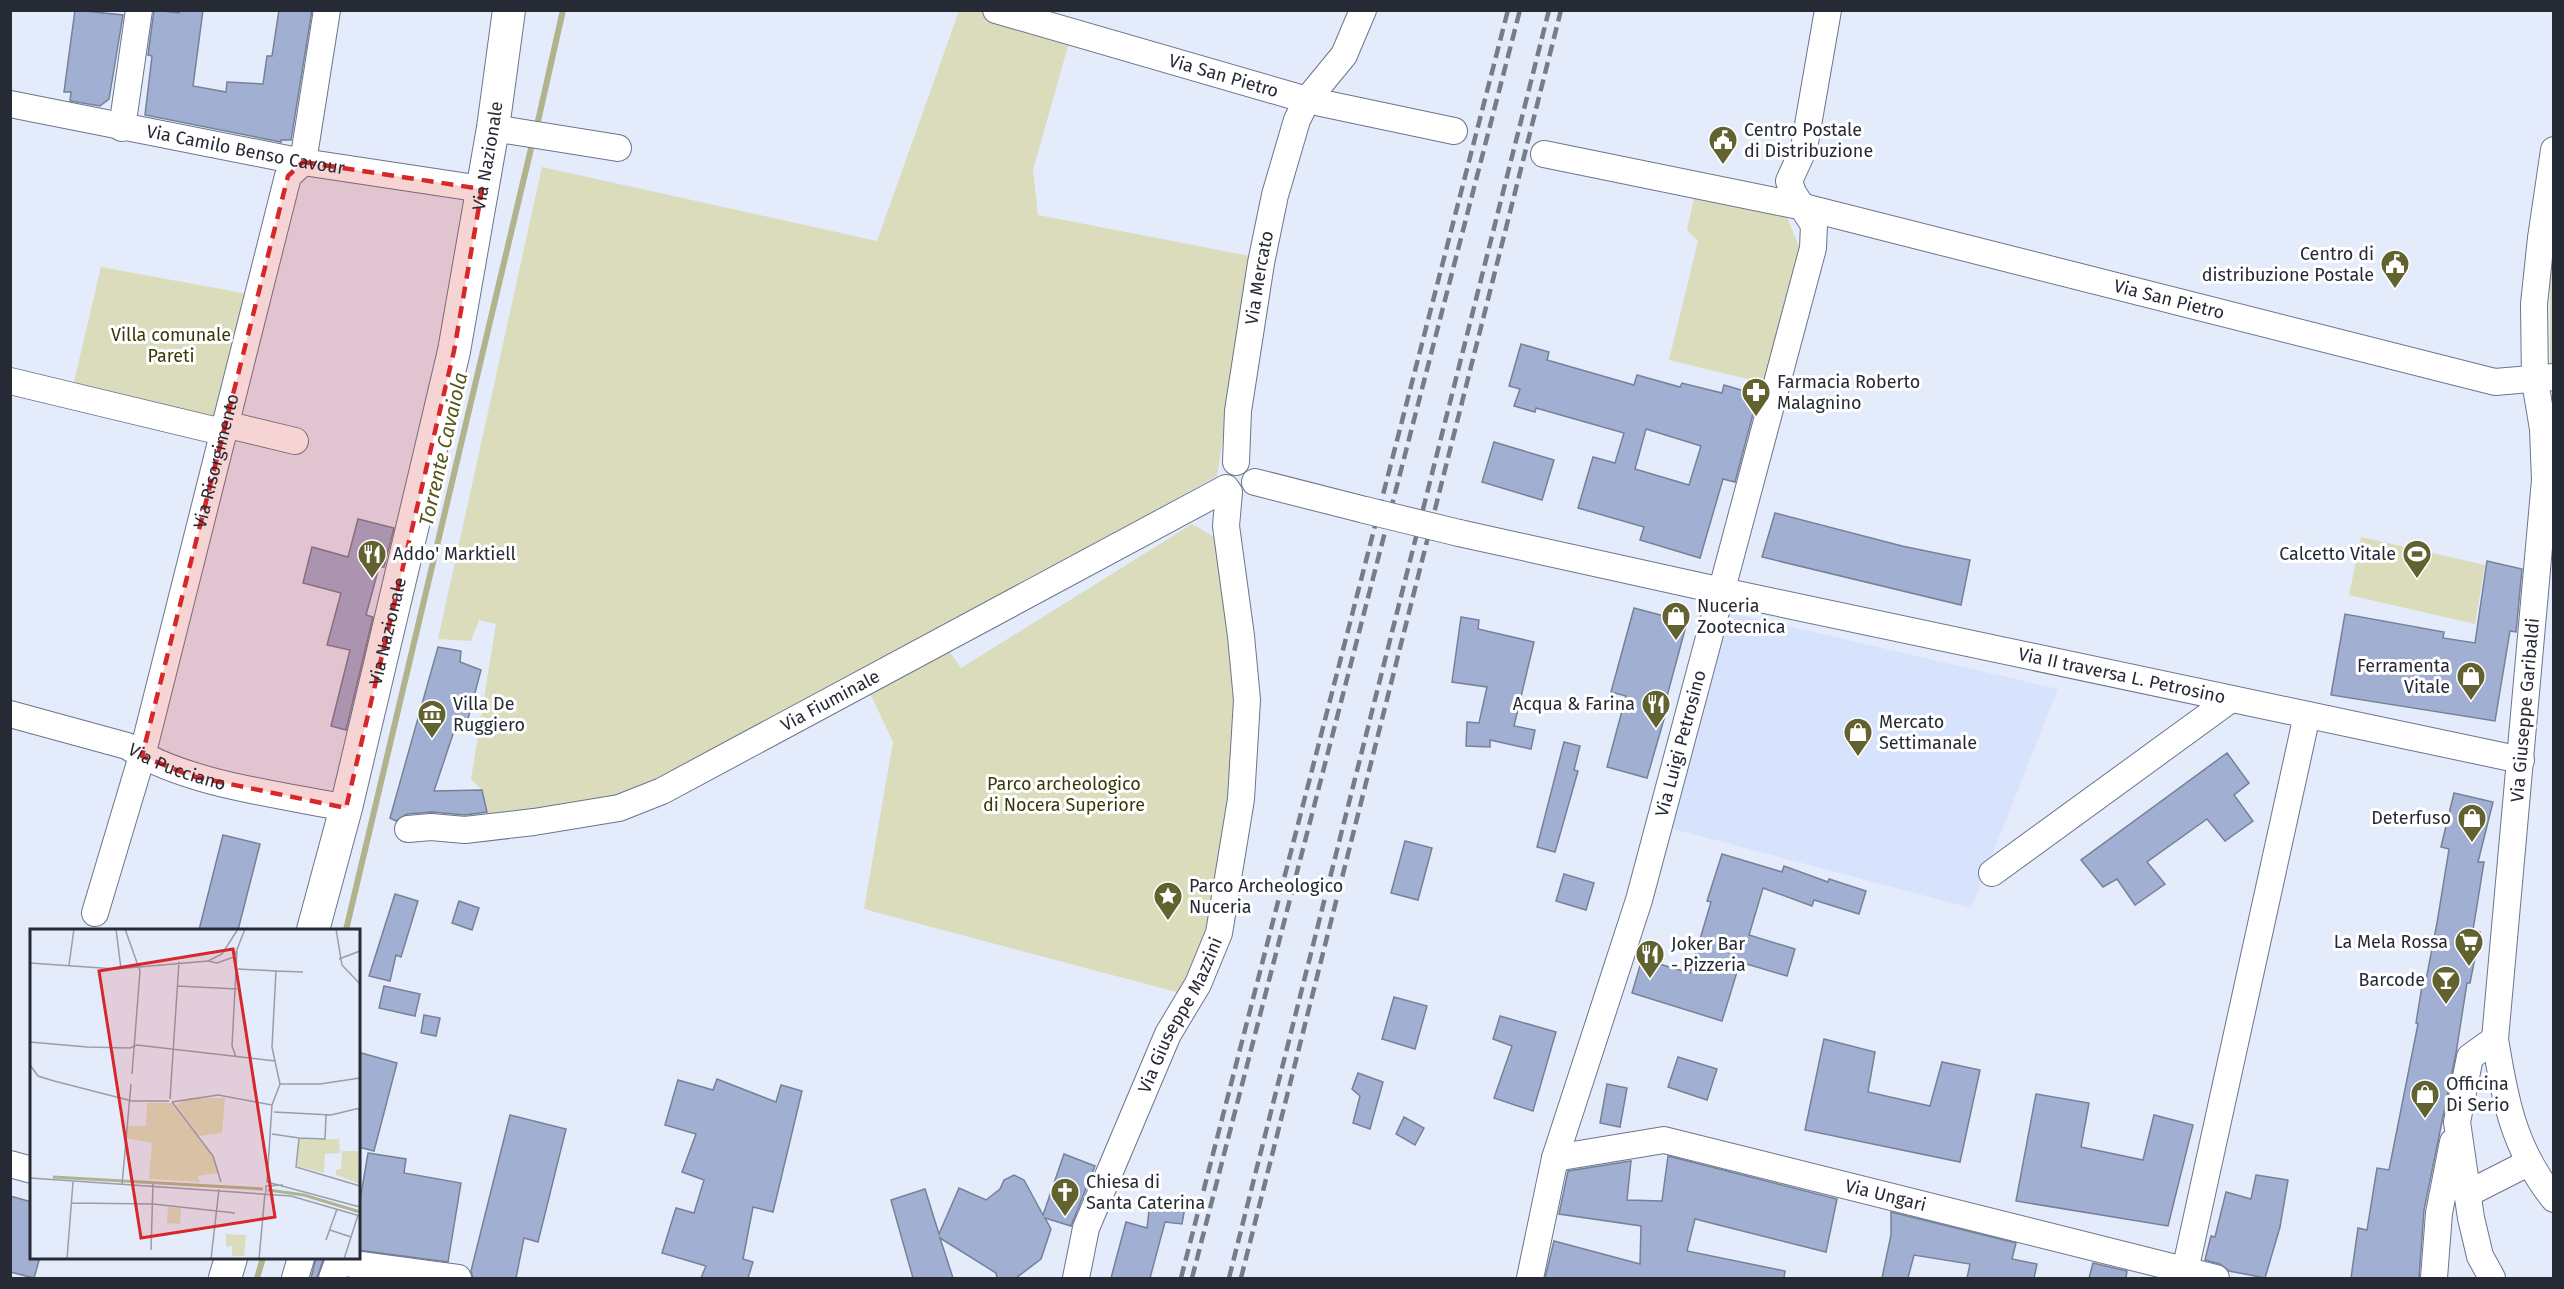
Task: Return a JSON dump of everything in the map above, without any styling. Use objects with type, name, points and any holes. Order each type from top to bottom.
[{"type":"main road","name":"Via Nazionale","points":[[313,929],[346,808],[454,351],[482,189],[504,129],[508,10]]},
{"type":"main road","points":[[225,1278],[230,1259]]},
{"type":"street","points":[[122,128],[139,10]]},
{"type":"street","name":"Via Risorgimento","points":[[95,913],[142,756],[288,176],[303,162],[327,10]]},
{"type":"street","name":"Via San Pietro","points":[[996,10],[1307,100],[1454,130]]},
{"type":"street","name":"Via Mercato","points":[[1236,462],[1238,411],[1268,229],[1296,120],[1307,100],[1344,55],[1363,10]]},
{"type":"street","name":"Via Luigi Petrosino","points":[[1530,1278],[1555,1158],[1639,900],[1813,248],[1814,225],[1793,193],[1789,181],[1804,148],[1828,10]]},
{"type":"street","name":"Via Camilo Benso Cavour","points":[[10,104],[303,162],[482,189]]},
{"type":"street","points":[[504,129],[618,148]]},
{"type":"street","name":"Via Giuseppe Garibaldi","points":[[2467,1194],[2540,1181],[2509,1112],[2495,1039],[2545,480],[2542,429],[2544,379],[2535,304],[2548,226],[2553,150]]},
{"type":"street","name":"Via San Pietro","points":[[1544,154],[1804,207],[2495,382],[2544,379]]},
{"type":"street","points":[[10,381],[223,428],[295,441]]},
{"type":"street","points":[[1241,461],[1251,466],[1255,482],[1245,494],[1240,495],[1227,490],[1222,478],[1230,464],[1241,461]]},
{"type":"street","name":"Via II traversa L. Petrosino","points":[[1255,482],[1459,533],[1722,591],[2521,760]]},
{"type":"street","name":"Via Fiuminale","points":[[408,829],[431,827],[465,830],[534,822],[619,808],[662,791],[1227,490]]},
{"type":"street","name":"Via Giuseppe Mazzini","points":[[1076,1278],[1086,1228],[1168,1034],[1198,984],[1219,933],[1241,799],[1247,700],[1226,526],[1227,490]]},
{"type":"street","points":[[1992,873],[2231,699]]},
{"type":"street","name":"Via Pucciano","points":[[10,714],[127,746],[142,756],[191,776],[346,808]]},
{"type":"street","points":[[2185,1271],[2307,715]]},
{"type":"street","points":[[2434,1278],[2439,1213],[2470,1057],[2495,1039]]},
{"type":"street","points":[[2457,1122],[2467,1194],[2480,1256],[2492,1278]]},
{"type":"street","name":"Via Ungari","points":[[1555,1158],[1664,1140],[2216,1278]]},
{"type":"street","points":[[10,1164],[30,1169]]},
{"type":"street","points":[[295,1278],[300,1259]]},
{"type":"street","points":[[335,1270],[458,1278]]},
{"type":"highlighted area","points":[[303,162],[482,189],[454,351],[346,808],[191,776],[142,756],[288,176]]},
{"type":"shaded area","name":"Mercato Settimanale","points":[[1727,612],[2058,689],[1971,908],[1666,827]]},
{"type":"green space","points":[[959,11],[990,11],[1070,39],[1033,170],[1038,215],[1250,256],[1217,476],[648,790],[489,822],[482,790],[471,779],[496,624],[479,620],[471,641],[438,639],[542,167],[877,241]]},
{"type":"green space","points":[[1695,194],[1786,215],[1802,254],[1772,385],[1669,360],[1698,241],[1687,230]]},
{"type":"green space","points":[[2550,245],[2553,245],[2554,367],[2550,368]]},
{"type":"green space","name":"Villa comunale Pareti","points":[[101,267],[248,294],[224,424],[73,386]]},
{"type":"green space","name":"Parco archeologico di Nocera Superiore","points":[[1192,524],[1216,538],[1234,659],[1233,758],[1220,867],[1204,937],[1184,994],[864,909],[893,742],[869,691],[947,648],[961,668]]},
{"type":"green space","name":"Calcetto Vitale","points":[[2361,537],[2485,565],[2475,624],[2349,595]]},
{"type":"building","points":[[75,10],[123,15],[109,99],[100,106],[70,101],[71,92],[64,92]]},
{"type":"building","points":[[154,10],[179,13],[179,10],[203,10],[193,86],[226,92],[227,82],[263,84],[267,56],[272,56],[279,10],[312,10],[291,140],[281,140],[281,142],[145,115],[152,56],[148,55]]},
{"type":"building","points":[[1521,344],[1549,352],[1547,360],[1634,385],[1637,375],[1680,387],[1682,383],[1722,393],[1724,385],[1758,395],[1735,482],[1723,479],[1700,558],[1640,540],[1644,527],[1578,508],[1593,457],[1615,463],[1624,433],[1536,408],[1535,412],[1514,406],[1520,389],[1509,386]],"holes":[[[1646,429],[1701,446],[1689,485],[1635,469]]]},
{"type":"building","points":[[1494,442],[1554,460],[1542,500],[1482,482]]},
{"type":"building","points":[[1775,513],[1902,546],[1970,560],[1961,605],[1762,557]]},
{"type":"building","points":[[358,519],[394,528],[384,567],[379,567],[366,615],[373,617],[346,730],[331,726],[350,650],[327,645],[341,593],[303,583],[312,547],[348,557]]},
{"type":"building","points":[[2487,561],[2522,569],[2516,632],[2510,631],[2495,721],[2331,695],[2345,614],[2444,632],[2443,638],[2475,643]]},
{"type":"building","points":[[1634,608],[1687,622],[1663,711],[1666,712],[1647,778],[1607,767],[1626,696],[1611,692]]},
{"type":"building","points":[[1461,617],[1479,620],[1478,629],[1534,642],[1514,726],[1535,730],[1531,749],[1490,740],[1490,747],[1466,746],[1467,722],[1479,723],[1487,687],[1452,682]]},
{"type":"building","name":"Villa De Ruggiero","points":[[438,647],[461,651],[460,662],[481,670],[468,719],[458,719],[434,791],[482,790],[487,812],[465,815],[432,812],[407,814],[396,821],[390,818]]},
{"type":"building","points":[[1564,742],[1580,746],[1574,770],[1578,771],[1555,852],[1537,847]]},
{"type":"building","points":[[2227,753],[2249,783],[2234,795],[2253,821],[2225,841],[2207,819],[2147,862],[2165,884],[2135,905],[2117,879],[2103,887],[2081,860]]},
{"type":"building","points":[[2454,793],[2493,802],[2478,862],[2484,862],[2473,930],[2480,932],[2470,983],[2467,983],[2456,1053],[2424,1210],[2419,1278],[2351,1278],[2358,1228],[2367,1230],[2377,1168],[2389,1170],[2418,1024],[2416,1023],[2423,980],[2426,980],[2437,923],[2449,849],[2441,847]]},
{"type":"building","points":[[223,835],[260,844],[238,929],[199,929]]},
{"type":"building","points":[[1405,841],[1432,848],[1418,900],[1391,893]]},
{"type":"building","points":[[1722,854],[1782,872],[1784,866],[1828,882],[1829,879],[1866,891],[1859,914],[1814,900],[1812,906],[1763,888],[1749,935],[1795,949],[1787,976],[1740,962],[1722,1021],[1632,993],[1642,959],[1690,973],[1711,902],[1707,901]]},
{"type":"building","points":[[1564,874],[1594,883],[1586,910],[1556,901]]},
{"type":"building","points":[[395,894],[418,901],[401,957],[396,955],[390,981],[369,976]]},
{"type":"building","points":[[459,901],[479,908],[472,930],[452,923]]},
{"type":"building","points":[[384,986],[420,994],[415,1016],[379,1008]]},
{"type":"building","points":[[1394,997],[1427,1006],[1415,1049],[1382,1039]]},
{"type":"building","points":[[424,1015],[440,1018],[436,1036],[421,1033]]},
{"type":"building","points":[[1500,1016],[1556,1032],[1533,1111],[1494,1098],[1512,1046],[1493,1039]]},
{"type":"building","points":[[1824,1039],[1875,1052],[1868,1092],[1930,1106],[1942,1062],[1980,1070],[1960,1162],[1805,1130]]},
{"type":"building","points":[[360,1053],[397,1063],[374,1151],[360,1148]]},
{"type":"building","points":[[1678,1057],[1717,1069],[1707,1100],[1668,1087]]},
{"type":"building","points":[[1358,1073],[1383,1082],[1370,1129],[1353,1123],[1360,1096],[1352,1089]]},
{"type":"building","points":[[717,1079],[776,1102],[781,1085],[802,1091],[773,1212],[753,1207],[743,1259],[753,1262],[748,1278],[701,1278],[706,1266],[662,1253],[676,1208],[694,1213],[704,1180],[682,1172],[696,1134],[665,1125],[678,1080],[713,1090]]},
{"type":"building","points":[[1607,1084],[1627,1088],[1620,1127],[1600,1123]]},
{"type":"building","points":[[2036,1094],[2089,1103],[2081,1147],[2143,1160],[2154,1115],[2193,1125],[2168,1226],[2016,1201]]},
{"type":"building","points":[[510,1115],[566,1129],[538,1242],[524,1238],[516,1278],[473,1278],[471,1271]]},
{"type":"building","points":[[1404,1117],[1424,1128],[1415,1145],[1396,1134]]},
{"type":"building","points":[[368,1153],[406,1159],[404,1173],[461,1183],[448,1262],[360,1250],[360,1200]]},
{"type":"building","points":[[1064,1154],[1095,1166],[1071,1226],[1045,1218],[1051,1229],[1041,1259],[1016,1278],[997,1278],[996,1273],[940,1238],[953,1278],[913,1278],[891,1200],[925,1189],[939,1234],[959,1188],[986,1200],[1000,1189],[1004,1180],[1014,1175],[1024,1180],[1043,1215]]},
{"type":"building","points":[[1668,1156],[1837,1199],[1826,1252],[1695,1219],[1687,1251],[1785,1271],[1784,1278],[1545,1278],[1554,1241],[1640,1264],[1641,1226],[1559,1214],[1568,1171],[1631,1161],[1627,1200],[1662,1201]]},
{"type":"building","points":[[2256,1175],[2288,1180],[2280,1227],[2265,1278],[2229,1271],[2220,1264],[2205,1260],[2211,1236],[2215,1237],[2226,1192],[2251,1199]]},
{"type":"building","points":[[10,1196],[30,1201],[30,1259],[39,1259],[34,1278],[10,1272]]},
{"type":"building","points":[[1150,1202],[1185,1207],[1182,1224],[1165,1222],[1150,1278],[1111,1278],[1126,1222],[1147,1228]]},
{"type":"building","points":[[1891,1212],[2016,1243],[2012,1259],[2037,1264],[2034,1278],[1967,1278],[1970,1264],[1914,1255],[1908,1278],[1882,1278],[1891,1235]]},
{"type":"building","points":[[316,1259],[323,1260],[317,1278],[311,1278]]},
{"type":"building","points":[[2093,1263],[2127,1271],[2126,1278],[2089,1278]]},
{"type":"waterway","name":"Torrente Cavaiola","points":[[536,130],[563,10]]},
{"type":"waterway","name":"Torrente Cavaiola","points":[[346,929],[533,140]]},
{"type":"waterway","name":"Torrente Cavaiola","points":[[257,1278],[263,1259]]},
{"type":"railway","points":[[1181,1278],[1508,10]]},
{"type":"railway","points":[[1192,1278],[1520,10]]},
{"type":"railway","points":[[1229,1278],[1549,10]]},
{"type":"railway","points":[[1241,1278],[1561,10]]},
{"type":"place","name":"Centro Postale di Distribuzione","points":[[1723,166]]},
{"type":"place","name":"Centro di distribuzione Postale","points":[[2395,290]]},
{"type":"place","name":"Farmacia Roberto Malagnino","points":[[1756,418]]},
{"type":"place","name":"Addo' Marktiell","points":[[372,580]]},
{"type":"place","name":"Calcetto Vitale","points":[[2417,580]]},
{"type":"place","name":"Nuceria Zootecnica","points":[[1676,642]]},
{"type":"place","name":"Ferramenta Vitale","points":[[2471,702]]},
{"type":"place","name":"Acqua & Farina","points":[[1656,730]]},
{"type":"place","name":"Villa De Ruggiero","points":[[432,740]]},
{"type":"place","name":"Mercato Settimanale","points":[[1858,758]]},
{"type":"place","name":"Deterfuso","points":[[2472,844]]},
{"type":"place","name":"Parco Archeologico Nuceria","points":[[1168,922]]},
{"type":"place","name":"La Mela Rossa","points":[[2469,968]]},
{"type":"place","name":"Joker Bar - Pizzeria","points":[[1650,980]]},
{"type":"place","name":"Barcode","points":[[2446,1006]]},
{"type":"place","name":"Officina Di Serio","points":[[2425,1120]]},
{"type":"place","name":"Chiesa di Santa Caterina","points":[[1065,1218]]}]
